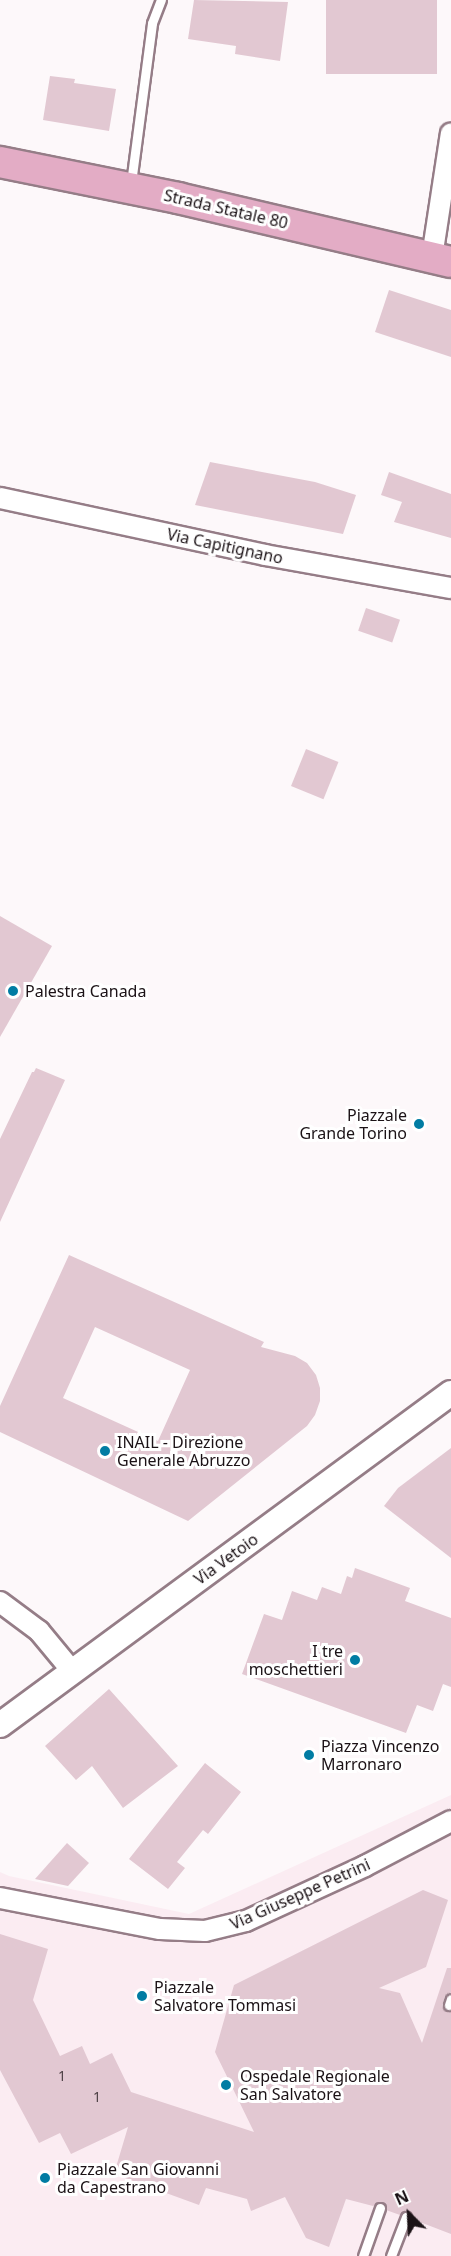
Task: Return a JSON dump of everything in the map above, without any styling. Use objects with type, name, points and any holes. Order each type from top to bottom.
[{"type":"main road","name":"Strada Statale 80","points":[[0,162],[130,188],[442,259]]},
{"type":"street","points":[[442,259],[451,134]]},
{"type":"street","name":"Via Capitignano","points":[[0,498],[265,555],[451,588]]},
{"type":"street","name":"Via Vetoio","points":[[0,1725],[451,1393]]},
{"type":"street","points":[[0,1602],[39,1631],[73,1672]]},
{"type":"street","name":"Via Giuseppe Petrini","points":[[0,1898],[160,1929],[206,1931],[246,1921],[365,1866],[451,1821]]},
{"type":"lane","points":[[130,188],[152,23],[161,0]]},
{"type":"lane","points":[[363,2256],[380,2208]]},
{"type":"lane","points":[[391,2256],[406,2217]]},
{"type":"shaded area","name":"Ospedale Regionale San Salvatore","points":[[451,1795],[451,2256],[0,2256],[0,1872],[9,1876],[189,1914]]},
{"type":"building","points":[[194,0],[288,2],[280,61],[235,54],[236,46],[188,39]]},
{"type":"building","points":[[326,0],[437,0],[437,74],[326,74]]},
{"type":"building","points":[[50,76],[75,79],[74,83],[116,89],[109,131],[43,120]]},
{"type":"building","points":[[389,290],[451,310],[451,357],[375,332]]},
{"type":"building","points":[[210,462],[315,482],[356,495],[343,534],[195,505]]},
{"type":"building","points":[[389,472],[451,494],[451,538],[394,522],[402,502],[381,495]]},
{"type":"building","points":[[366,608],[400,620],[392,642],[358,631]]},
{"type":"building","points":[[306,749],[338,762],[323,799],[291,786]]},
{"type":"building","name":"Palestra Canada","points":[[0,916],[52,946],[0,1037]]},
{"type":"building","points":[[36,1068],[65,1080],[0,1222],[0,1139]]},
{"type":"building","points":[[69,1255],[264,1342],[261,1347],[295,1356],[307,1363],[316,1375],[320,1388],[320,1401],[315,1415],[307,1426],[188,1521],[0,1432],[0,1406]],"holes":[[[95,1327],[190,1370],[158,1441],[63,1398]]]},
{"type":"building","points":[[451,1448],[451,1558],[384,1506],[398,1488]]},
{"type":"building","points":[[355,1568],[410,1588],[405,1601],[451,1618],[451,1687],[443,1684],[433,1711],[417,1705],[406,1733],[242,1674],[264,1614],[282,1620],[292,1591],[317,1600],[322,1587],[341,1594],[347,1576],[352,1578]]},
{"type":"building","points":[[109,1689],[178,1766],[123,1808],[92,1766],[76,1780],[45,1746]]},
{"type":"building","points":[[205,1763],[241,1792],[208,1834],[203,1830],[177,1862],[185,1868],[168,1889],[129,1859]]},
{"type":"building","points":[[67,1843],[89,1863],[68,1886],[35,1879]]},
{"type":"building","points":[[423,1890],[448,1900],[426,1967],[379,1988],[400,1993],[422,2043],[447,1968],[451,1968],[451,1992],[445,1996],[442,2006],[446,2011],[451,2011],[451,2234],[412,2219],[408,2211],[400,2215],[386,2210],[382,2202],[373,2206],[346,2199],[329,2247],[306,2238],[285,2197],[251,2211],[247,2199],[206,2188],[199,2205],[114,2174],[128,2127],[71,2154],[60,2133],[39,2143],[0,2070],[0,1934],[48,1949],[33,2000],[60,2056],[82,2046],[90,2064],[112,2053],[131,2092],[254,2132],[215,2052],[234,1985]]},
{"type":"place","name":"Palestra Canada","points":[[13,991]]},
{"type":"place","name":"Piazzale Grande Torino","points":[[419,1124]]},
{"type":"place","name":"INAIL - Direzione Generale Abruzzo","points":[[105,1451]]},
{"type":"place","name":"I tre moschettieri","points":[[355,1660]]},
{"type":"place","name":"Piazza Vincenzo Marronaro","points":[[309,1755]]},
{"type":"place","name":"Piazzale Salvatore Tommasi","points":[[142,1996]]},
{"type":"place","name":"Ospedale Regionale San Salvatore","points":[[226,2085]]},
{"type":"place","name":"Piazzale San Giovanni da Capestrano","points":[[45,2178]]}]
